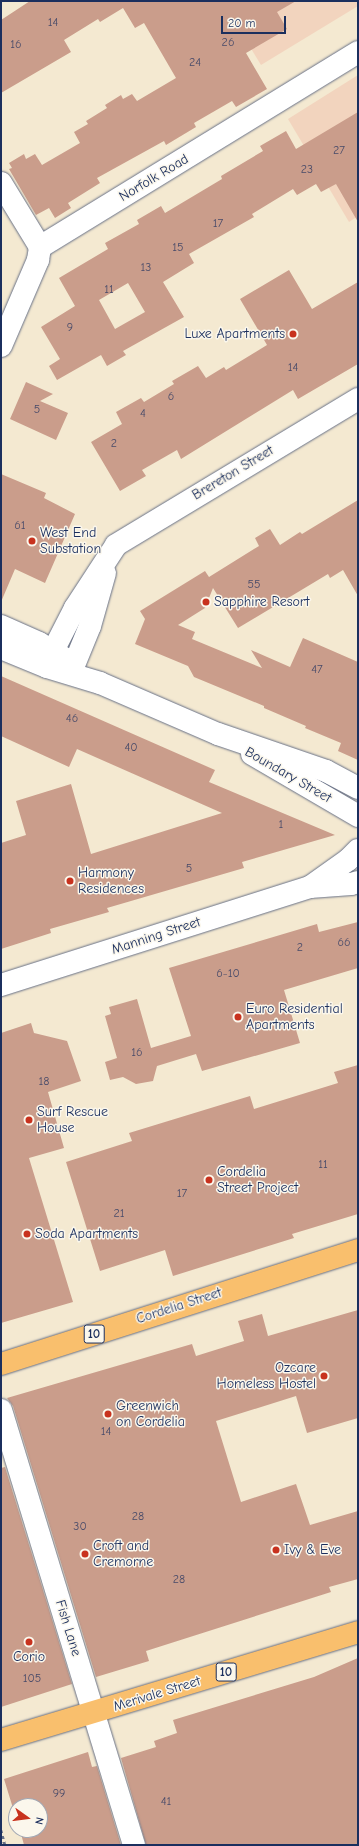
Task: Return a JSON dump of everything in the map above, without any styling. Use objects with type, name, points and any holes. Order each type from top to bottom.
[{"type":"main road","name":"Cordelia Street","points":[[1,1364],[358,1250]]},
{"type":"main road","name":"Merivale Street","points":[[1,1740],[358,1632]]},
{"type":"street","name":"Norfolk Road","points":[[40,248],[358,52]]},
{"type":"street","points":[[1,182],[40,248],[38,260],[1,346]]},
{"type":"street","name":"Brereton Street","points":[[53,651],[75,608],[116,545],[358,399]]},
{"type":"street","points":[[74,665],[90,626],[111,551]]},
{"type":"street","name":"Boundary Street","points":[[1,626],[53,651],[100,683]]},
{"type":"street","name":"Boundary Street","points":[[1,648],[47,667],[100,683],[218,734],[326,771],[358,788]]},
{"type":"street","name":"Boundary Street","points":[[218,734],[358,816]]},
{"type":"street","name":"Manning Street","points":[[310,887],[348,860],[358,850]]},
{"type":"street","name":"Manning Street","points":[[1,985],[310,887],[351,884],[358,882]]},
{"type":"street","name":"Fish Lane","points":[[1,1410],[134,1845]]},
{"type":"path","points":[[1,1830],[5,1845]]},
{"type":"shaded area","points":[[222,1],[358,1],[358,6],[261,65]]},
{"type":"shaded area","points":[[358,75],[358,216],[349,222],[288,119]]},
{"type":"building","points":[[30,1],[296,1],[277,12],[287,29],[246,53],[267,89],[236,107],[232,101],[194,123],[196,127],[166,145],[164,141],[97,178],[100,183],[68,203],[71,208],[55,218],[49,208],[36,215],[9,169],[12,168],[9,163],[24,154],[26,159],[35,154],[42,165],[80,143],[74,132],[88,124],[86,121],[107,108],[105,105],[121,95],[123,99],[132,94],[137,101],[176,78],[144,23],[135,28],[123,8],[100,22],[98,19],[64,40],[71,52],[1,93],[1,20]]},
{"type":"building","points":[[358,112],[358,222],[336,184],[321,192],[316,184],[297,195],[293,189],[252,214],[254,217],[189,254],[194,263],[163,282],[184,317],[123,351],[126,355],[107,366],[101,355],[57,380],[49,366],[60,359],[41,327],[75,306],[59,278],[108,249],[105,243],[139,224],[137,220],[161,206],[165,213],[222,179],[221,176],[263,151],[260,146],[286,131],[296,149]],"holes":[[[128,283],[145,312],[115,329],[99,300]]]},
{"type":"building","points":[[289,270],[312,309],[358,282],[358,364],[298,399],[293,390],[181,459],[177,450],[142,470],[146,476],[120,491],[91,442],[122,424],[116,412],[141,398],[144,402],[174,384],[172,381],[198,366],[206,378],[224,367],[226,370],[267,345],[240,299]]},
{"type":"building","points":[[26,382],[53,394],[40,401],[68,413],[56,440],[10,419]]},
{"type":"building","name":"West End Substation","points":[[1,474],[46,493],[44,498],[75,514],[45,583],[15,569],[1,602]]},
{"type":"building","points":[[358,500],[358,596],[343,570],[330,578],[328,574],[238,628],[213,588],[205,608],[178,625],[195,632],[192,639],[262,668],[251,650],[290,667],[303,638],[358,662],[358,760],[338,751],[341,743],[305,728],[306,726],[264,708],[264,706],[194,677],[188,666],[135,644],[145,619],[140,611],[205,571],[209,577],[259,546],[255,538],[270,529],[280,545],[300,532],[302,534]]},
{"type":"building","points":[[1,676],[215,770],[209,782],[335,835],[242,862],[244,868],[107,908],[109,912],[50,929],[51,933],[1,949],[1,843],[26,835],[16,801],[71,784],[91,854],[222,813],[77,749],[69,767],[1,736]]},
{"type":"building","points":[[358,922],[358,968],[284,990],[300,1043],[202,1071],[196,1054],[157,1066],[153,1081],[136,1084],[123,1077],[110,1080],[105,1062],[117,1058],[105,1016],[111,1014],[109,1007],[137,999],[151,1048],[191,1036],[169,968],[317,924],[319,932]]},
{"type":"building","points":[[31,1023],[34,1033],[67,1041],[81,1081],[48,1092],[64,1148],[29,1158],[73,1302],[1,1323],[1,1033]]},
{"type":"building","points":[[358,1065],[358,1214],[292,1234],[294,1238],[173,1276],[165,1250],[100,1271],[66,1162],[132,1141],[129,1133],[250,1096],[254,1109],[338,1083],[334,1072]]},
{"type":"building","points":[[358,1310],[358,1418],[307,1433],[296,1396],[216,1421],[241,1502],[296,1484],[310,1525],[358,1511],[358,1579],[329,1587],[331,1592],[146,1651],[149,1661],[96,1677],[13,1406],[7,1398],[192,1344],[196,1356],[244,1341],[238,1321],[262,1314],[268,1336]]},
{"type":"building","points":[[5,1467],[72,1684],[1,1707],[1,1468]]},
{"type":"building","points":[[358,1658],[358,1845],[146,1845],[121,1758],[156,1747],[154,1741],[177,1733],[173,1720],[314,1677]]},
{"type":"building","points":[[88,1752],[92,1767],[97,1766],[121,1845],[24,1845],[22,1838],[48,1838],[48,1798],[10,1798],[4,1779]]},
{"type":"place","name":"Luxe Apartments","points":[[293,334]]},
{"type":"place","name":"West End Substation","points":[[32,541]]},
{"type":"place","name":"Sapphire Resort","points":[[206,602]]},
{"type":"place","name":"Harmony Residences","points":[[70,881]]},
{"type":"place","name":"Euro Residential Apartments","points":[[238,1017]]},
{"type":"place","name":"Surf Rescue House","points":[[29,1120]]},
{"type":"place","name":"Cordelia Street Project","points":[[209,1180]]},
{"type":"place","name":"Soda Apartments","points":[[27,1234]]},
{"type":"place","name":"Ozcare Homeless Hostel","points":[[324,1376]]},
{"type":"place","name":"Greenwich on Cordelia","points":[[108,1414]]},
{"type":"place","name":"Ivy & Eve","points":[[276,1550]]},
{"type":"place","name":"Croft and Cremorne","points":[[85,1554]]},
{"type":"place","name":"Corio","points":[[29,1642]]}]
